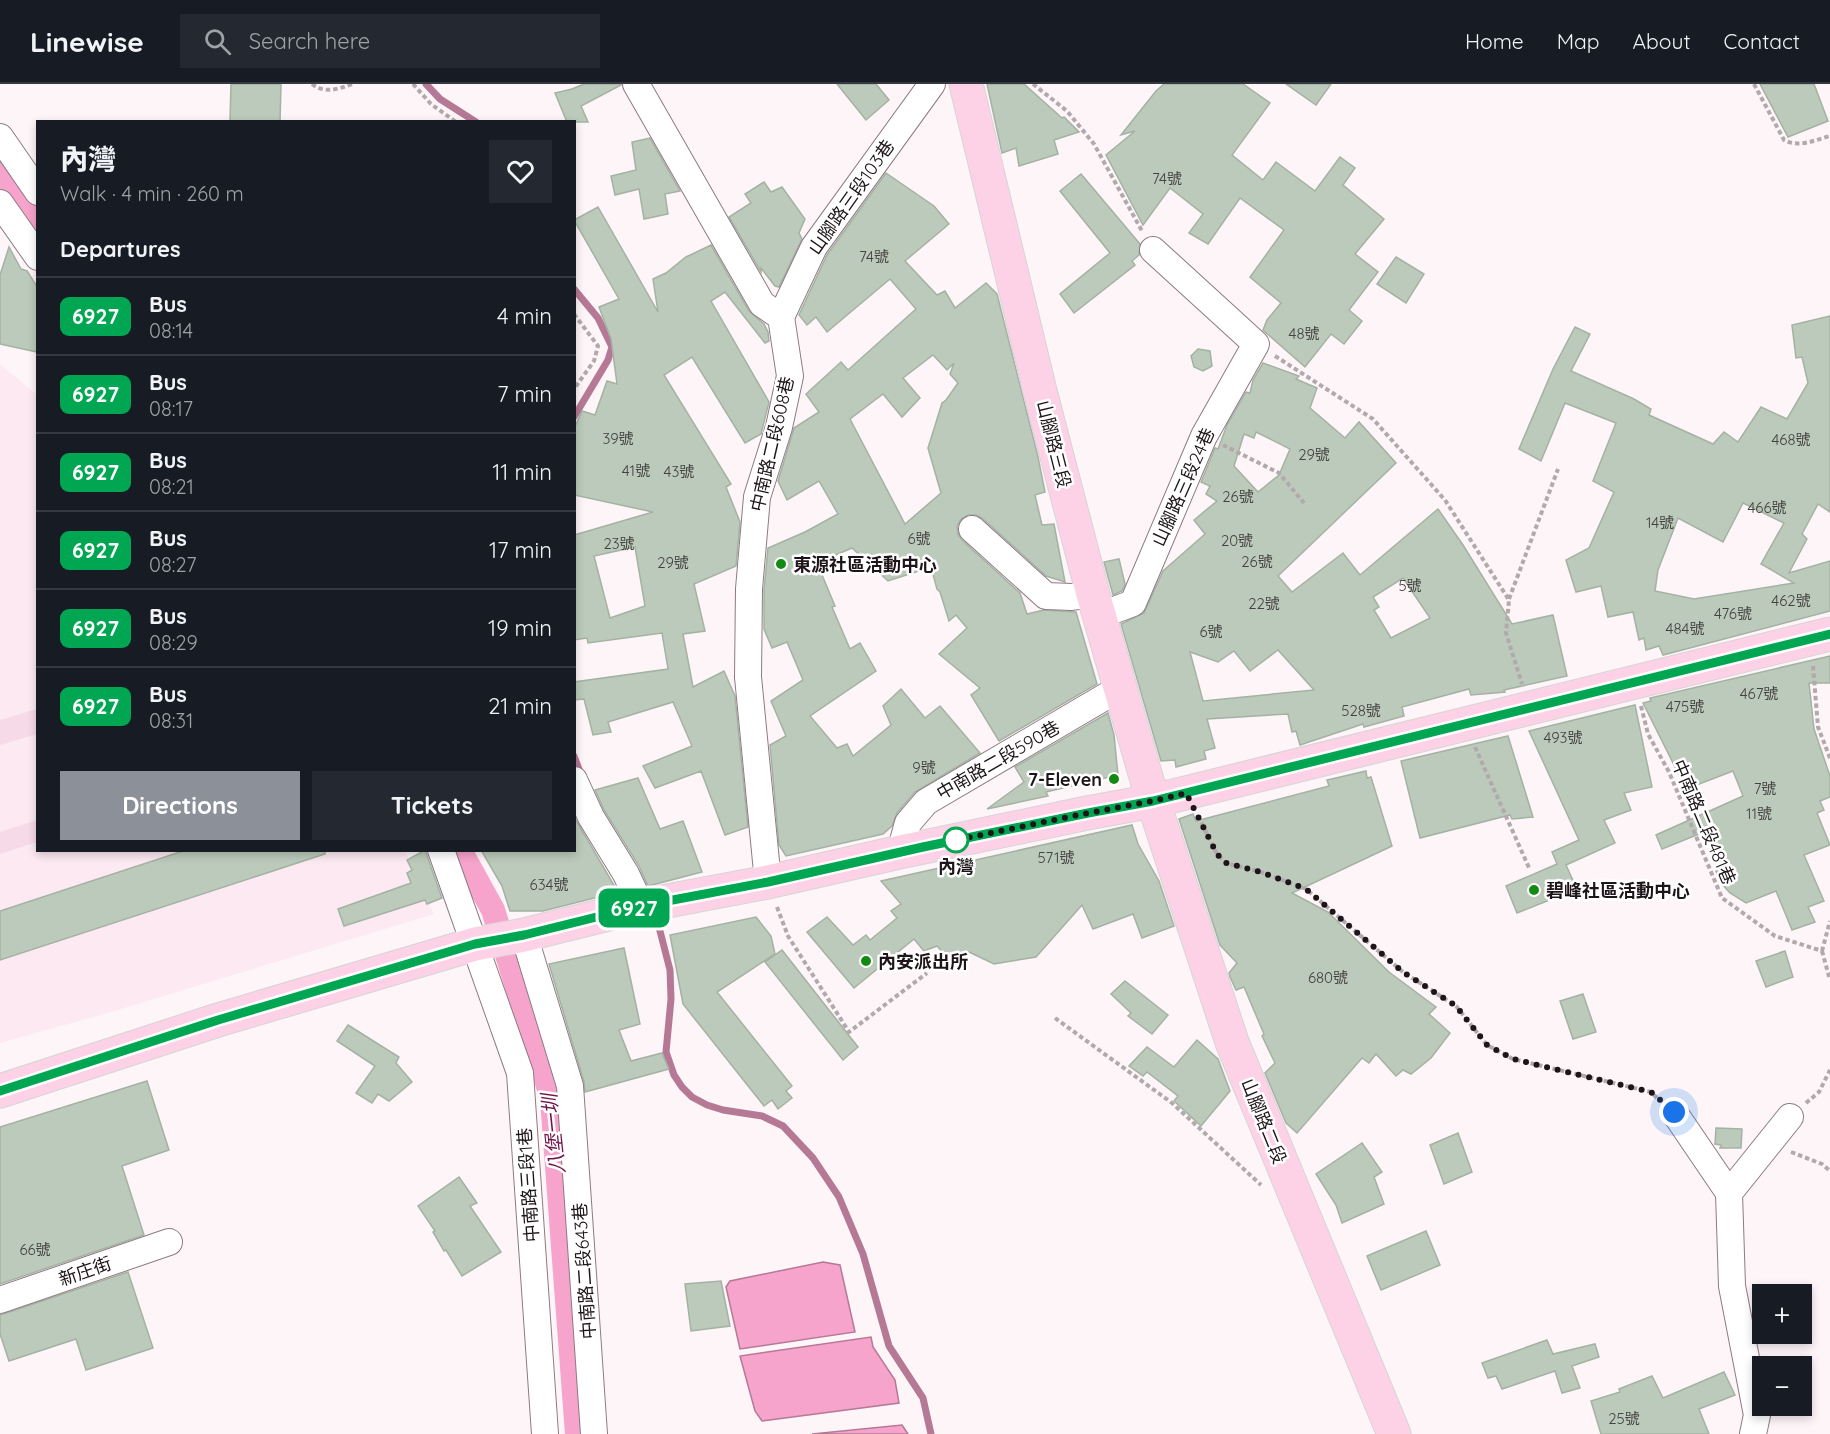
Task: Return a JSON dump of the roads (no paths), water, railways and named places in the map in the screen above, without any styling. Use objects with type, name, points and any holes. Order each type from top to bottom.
[{"type":"main road","name":"山腳路三段","points":[[966,84],[1040,391],[1096,605],[1153,801]]},
{"type":"main road","points":[[0,1091],[218,1020],[475,944],[524,935],[641,906],[768,882],[900,852],[1153,801],[1820,637]]},
{"type":"main road","name":"山腳路二段","points":[[1153,801],[1232,1042],[1394,1434]]},
{"type":"street","points":[[636,84],[762,304],[781,317]]},
{"type":"street","name":"山腳路三段103巷","points":[[781,317],[814,247],[932,84]]},
{"type":"street","points":[[0,137],[36,189]]},
{"type":"street","points":[[0,203],[36,254]]},
{"type":"street","name":"山腳路三段24巷","points":[[972,529],[1046,596],[1072,597],[1096,605],[1132,603],[1204,436],[1256,344],[1153,250]]},
{"type":"street","name":"中南路二段608巷","points":[[768,882],[748,677],[749,589],[757,497],[779,427],[790,376],[781,317]]},
{"type":"street","name":"中南路二段590巷","points":[[900,852],[908,823],[926,802],[1120,688]]},
{"type":"street","points":[[576,784],[591,817],[626,874],[641,906]]},
{"type":"street","name":"中南路三段1巷","points":[[442,852],[520,1073],[545,1434]]},
{"type":"street","name":"中南路二段643巷","points":[[524,935],[570,1086],[594,1434]]},
{"type":"street","points":[[1674,1112],[1729,1193],[1732,1286],[1757,1415],[1753,1434]]},
{"type":"street","points":[[1729,1193],[1790,1117]]},
{"type":"street","name":"新庄街","points":[[0,1300],[169,1242]]},
{"type":"waterway","points":[[426,84],[440,99],[473,120]]},
{"type":"waterway","name":"八堡一圳","points":[[0,170],[36,222]]},
{"type":"waterway","points":[[576,291],[598,318],[612,347],[608,360],[576,414]]},
{"type":"waterway","points":[[576,761],[582,777]]},
{"type":"waterway","name":"八堡一圳","points":[[461,852],[493,910],[552,1099],[577,1434]]},
{"type":"waterway","points":[[652,912],[660,931],[670,970],[671,999],[666,1052],[674,1075],[692,1097],[707,1105],[762,1116],[783,1126],[813,1158],[839,1197],[863,1254],[889,1346],[923,1398],[931,1434]]},
{"type":"place","name":"東源社區活動中心","points":[[781,564]]},
{"type":"place","name":"7-Eleven","points":[[1114,779]]},
{"type":"place","name":"內灣","points":[[956,840]]},
{"type":"place","name":"碧峰社區活動中心","points":[[1534,890]]},
{"type":"place","name":"內安派出所","points":[[866,961]]}]
